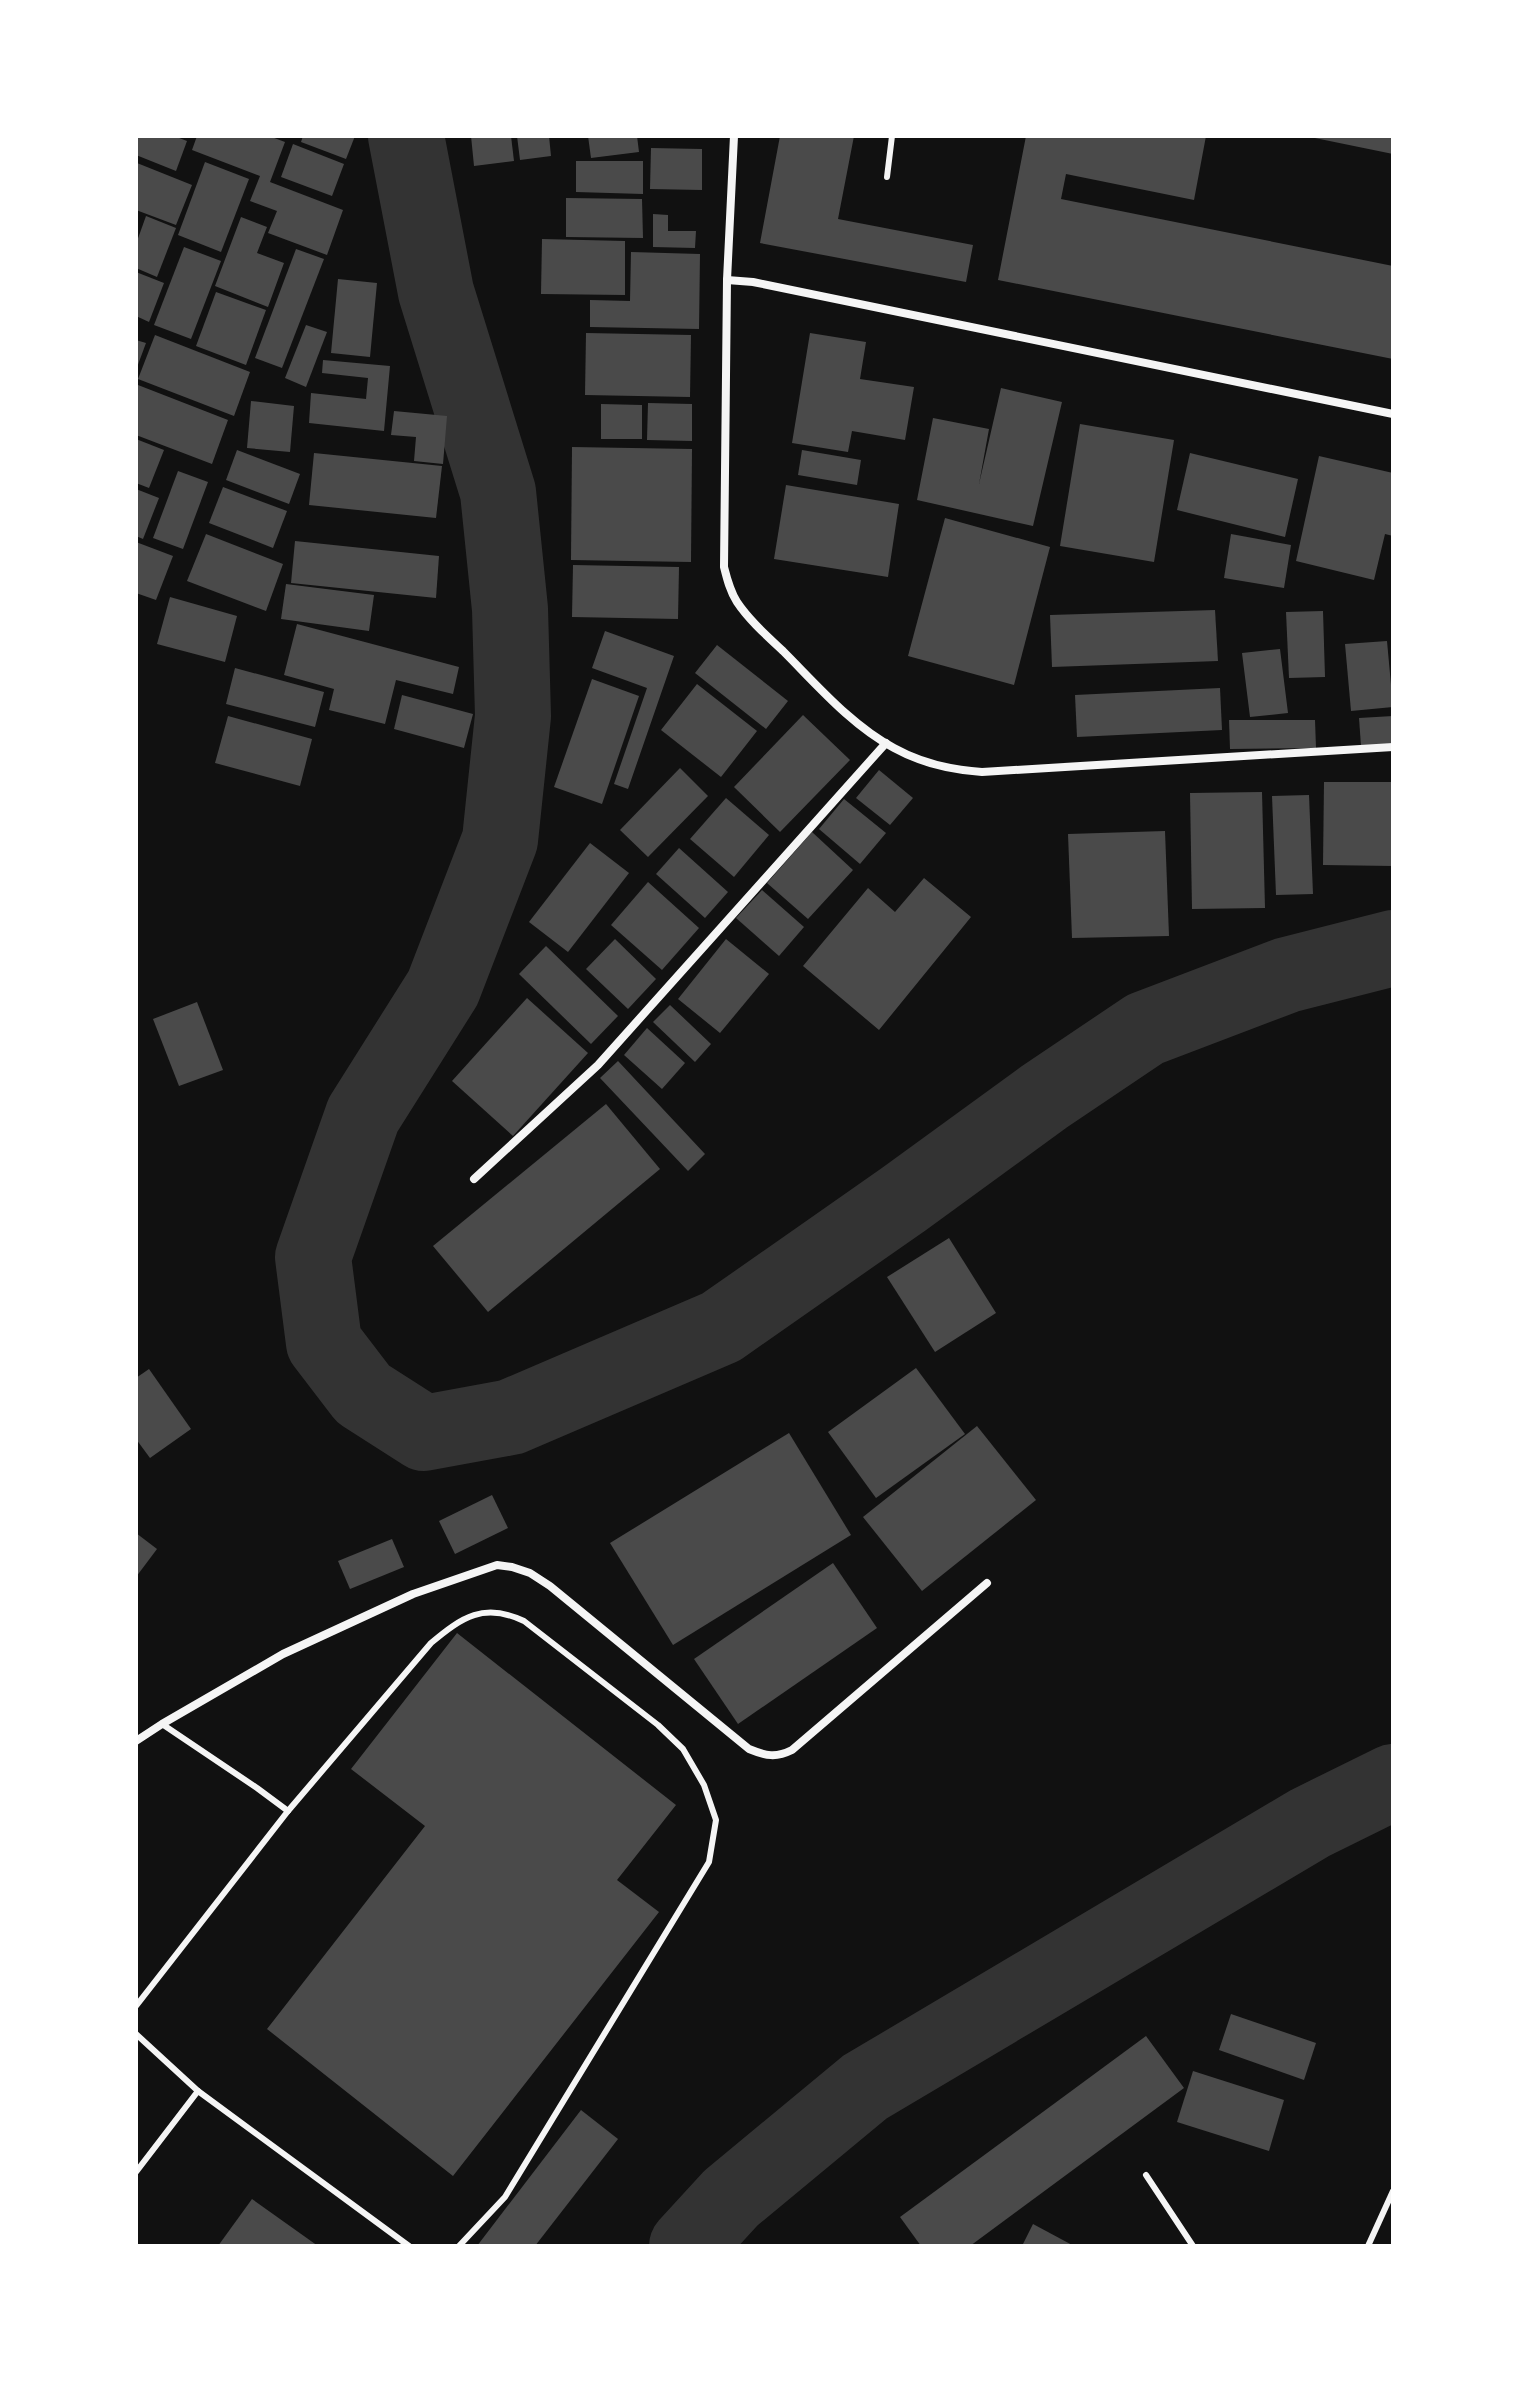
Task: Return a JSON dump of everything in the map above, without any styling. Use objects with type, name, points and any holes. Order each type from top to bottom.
[{"type":"street","points":[[734,136],[727,280],[724,567],[737,601],[751,619],[821,689],[859,724],[895,749],[956,770],[982,772],[1393,747]]},
{"type":"street","points":[[727,280],[753,282],[1393,414]]},
{"type":"street","points":[[474,1179],[598,1065],[886,743]]},
{"type":"street","points":[[136,1741],[283,1654],[413,1594],[497,1565],[530,1573],[550,1586],[749,1749],[778,1756],[792,1750],[987,1583]]},
{"type":"lane","points":[[887,177],[892,136]]},
{"type":"lane","points":[[136,2006],[288,1811],[431,1643],[472,1614],[508,1613],[524,1621],[658,1725],[683,1749],[704,1785],[716,1820],[709,1862],[505,2197],[459,2246]]},
{"type":"lane","points":[[162,1724],[288,1811]]},
{"type":"lane","points":[[136,2034],[198,2091],[409,2246]]},
{"type":"lane","points":[[136,2172],[198,2091]]},
{"type":"lane","points":[[1146,2175],[1193,2246]]},
{"type":"lane","points":[[1368,2246],[1393,2191]]},
{"type":"building","points":[[136,136],[174,136],[187,141],[176,171],[136,155]]},
{"type":"building","points":[[197,136],[269,136],[285,142],[270,182],[343,210],[327,255],[268,233],[277,211],[250,201],[260,176],[192,150]]},
{"type":"building","points":[[303,136],[355,136],[346,159],[301,142]]},
{"type":"building","points":[[471,136],[511,136],[514,161],[474,166]]},
{"type":"building","points":[[517,136],[549,136],[551,156],[520,160]]},
{"type":"building","points":[[588,136],[637,136],[639,152],[591,158]]},
{"type":"building","points":[[780,136],[854,136],[838,219],[973,245],[966,282],[760,243]]},
{"type":"building","points":[[1026,136],[1206,136],[1194,200],[1066,174],[1061,199],[1393,266],[1393,359],[998,280]]},
{"type":"building","points":[[1393,136],[1393,154],[1310,137]]},
{"type":"building","points":[[293,144],[344,164],[332,196],[281,177]]},
{"type":"building","points":[[651,148],[702,149],[702,190],[650,189]]},
{"type":"building","points":[[576,161],[643,161],[643,194],[576,192]]},
{"type":"building","points":[[205,162],[249,179],[221,252],[178,235]]},
{"type":"building","points":[[137,163],[192,185],[176,225],[136,210]]},
{"type":"building","points":[[566,198],[642,199],[643,238],[566,237]]},
{"type":"building","points":[[653,214],[668,215],[668,231],[696,231],[695,248],[653,247]]},
{"type":"building","points":[[146,216],[176,228],[157,277],[136,268],[136,244]]},
{"type":"building","points":[[241,217],[267,227],[257,253],[284,263],[268,307],[215,286]]},
{"type":"building","points":[[542,239],[625,241],[625,295],[541,294]]},
{"type":"building","points":[[184,247],[221,261],[191,339],[154,325]]},
{"type":"building","points":[[296,249],[324,259],[282,368],[255,358]]},
{"type":"building","points":[[631,252],[700,254],[699,329],[590,327],[590,300],[630,301]]},
{"type":"building","points":[[136,272],[164,283],[149,322],[136,316]]},
{"type":"building","points":[[338,279],[377,283],[370,357],[331,353]]},
{"type":"building","points":[[216,292],[266,310],[246,365],[196,346]]},
{"type":"building","points":[[306,325],[327,332],[306,387],[285,378]]},
{"type":"building","points":[[586,333],[691,335],[690,397],[585,395]]},
{"type":"building","points":[[810,333],[866,342],[860,379],[914,387],[905,440],[852,431],[848,452],[792,443]]},
{"type":"building","points":[[155,335],[250,372],[234,416],[138,379]]},
{"type":"building","points":[[136,340],[146,343],[136,370]]},
{"type":"building","points":[[323,360],[390,366],[384,431],[309,423],[311,393],[366,399],[368,378],[322,373]]},
{"type":"building","points":[[138,385],[228,420],[212,464],[136,435]]},
{"type":"building","points":[[1001,388],[1062,402],[1033,526],[917,500],[933,418],[989,429],[979,484]]},
{"type":"building","points":[[251,401],[294,406],[290,452],[247,448]]},
{"type":"building","points":[[648,403],[692,404],[692,441],[647,440]]},
{"type":"building","points":[[601,404],[642,405],[642,439],[601,439]]},
{"type":"building","points":[[394,411],[447,416],[443,464],[414,461],[416,437],[391,435]]},
{"type":"building","points":[[1080,424],[1174,440],[1154,562],[1060,546]]},
{"type":"building","points":[[136,439],[164,450],[149,488],[136,483]]},
{"type":"building","points":[[572,447],[692,449],[691,562],[571,560]]},
{"type":"building","points":[[237,450],[300,474],[289,504],[226,480]]},
{"type":"building","points":[[802,450],[861,460],[857,485],[798,475]]},
{"type":"building","points":[[314,453],[442,466],[436,518],[309,505]]},
{"type":"building","points":[[1190,453],[1298,479],[1285,537],[1177,510]]},
{"type":"building","points":[[1319,456],[1393,473],[1393,536],[1385,534],[1374,580],[1296,561]]},
{"type":"building","points":[[178,471],[208,482],[183,549],[153,538]]},
{"type":"building","points":[[786,485],[899,504],[888,577],[774,559]]},
{"type":"building","points":[[223,487],[287,511],[273,548],[209,523]]},
{"type":"building","points":[[136,489],[159,498],[143,539],[136,536]]},
{"type":"building","points":[[945,518],[1050,547],[1014,685],[908,656]]},
{"type":"building","points":[[206,534],[283,564],[266,611],[187,581]]},
{"type":"building","points":[[1231,534],[1291,545],[1284,588],[1224,578]]},
{"type":"building","points":[[295,541],[439,556],[436,598],[291,583]]},
{"type":"building","points":[[136,542],[173,556],[156,600],[136,593]]},
{"type":"building","points":[[573,565],[679,567],[678,619],[572,617]]},
{"type":"building","points":[[286,584],[374,595],[369,631],[281,619]]},
{"type":"building","points":[[170,597],[237,616],[225,662],[157,644]]},
{"type":"building","points":[[1215,610],[1218,661],[1052,667],[1050,615]]},
{"type":"building","points":[[1323,611],[1325,677],[1289,678],[1286,612]]},
{"type":"building","points":[[297,624],[459,667],[453,694],[396,680],[385,724],[329,710],[334,689],[284,675]]},
{"type":"building","points":[[605,631],[674,656],[628,789],[614,784],[647,688],[592,668]]},
{"type":"building","points":[[1387,641],[1393,707],[1351,711],[1345,644]]},
{"type":"building","points":[[717,645],[788,701],[766,729],[695,673]]},
{"type":"building","points":[[1280,649],[1288,713],[1250,717],[1242,653]]},
{"type":"building","points":[[235,668],[324,692],[315,727],[226,704]]},
{"type":"building","points":[[592,679],[639,696],[602,804],[554,787]]},
{"type":"building","points":[[697,684],[757,731],[721,777],[661,730]]},
{"type":"building","points":[[1220,688],[1222,730],[1077,737],[1075,695]]},
{"type":"building","points":[[402,695],[473,714],[464,748],[394,729]]},
{"type":"building","points":[[803,715],[850,760],[780,832],[734,787]]},
{"type":"building","points":[[228,716],[312,739],[300,786],[215,763]]},
{"type":"building","points":[[1393,716],[1393,744],[1361,746],[1359,718]]},
{"type":"building","points":[[1229,720],[1315,720],[1316,748],[1230,749]]},
{"type":"building","points":[[680,768],[708,796],[648,857],[620,830]]},
{"type":"building","points":[[879,770],[913,798],[890,825],[856,798]]},
{"type":"building","points":[[1324,782],[1393,782],[1393,866],[1323,865]]},
{"type":"building","points":[[1262,792],[1265,908],[1192,909],[1190,793]]},
{"type":"building","points":[[1309,795],[1313,894],[1276,895],[1272,796]]},
{"type":"building","points":[[726,798],[769,835],[734,877],[690,839]]},
{"type":"building","points":[[844,799],[886,833],[860,864],[819,829]]},
{"type":"building","points":[[1165,831],[1169,936],[1072,938],[1068,834]]},
{"type":"building","points":[[812,832],[853,870],[808,919],[767,883]]},
{"type":"building","points":[[590,843],[629,873],[568,952],[529,922]]},
{"type":"building","points":[[679,848],[728,892],[705,918],[656,874]]},
{"type":"building","points":[[924,878],[971,917],[879,1030],[803,966],[868,888],[895,912]]},
{"type":"building","points":[[648,882],[699,928],[662,970],[611,925]]},
{"type":"building","points":[[762,890],[804,927],[779,956],[736,918]]},
{"type":"building","points":[[615,939],[656,979],[628,1009],[586,969]]},
{"type":"building","points":[[726,939],[769,974],[720,1033],[678,999]]},
{"type":"building","points":[[546,946],[618,1016],[591,1044],[519,974]]},
{"type":"building","points":[[527,998],[588,1053],[513,1136],[452,1081]]},
{"type":"building","points":[[197,1002],[223,1070],[179,1086],[153,1019]]},
{"type":"building","points":[[670,1005],[711,1044],[695,1062],[653,1022]]},
{"type":"building","points":[[647,1028],[685,1063],[662,1089],[624,1055]]},
{"type":"building","points":[[618,1061],[705,1154],[688,1171],[600,1078]]},
{"type":"building","points":[[606,1104],[660,1169],[488,1312],[433,1246]]},
{"type":"building","points":[[949,1238],[996,1313],[935,1352],[887,1277]]},
{"type":"building","points":[[916,1368],[965,1434],[876,1498],[828,1432]]},
{"type":"building","points":[[149,1369],[191,1429],[150,1458],[136,1439],[136,1378]]},
{"type":"building","points":[[977,1426],[1036,1500],[922,1591],[863,1517]]},
{"type":"building","points":[[789,1433],[851,1535],[673,1645],[610,1543]]},
{"type":"building","points":[[492,1495],[508,1528],[455,1554],[439,1521]]},
{"type":"building","points":[[136,1533],[157,1549],[136,1577]]},
{"type":"building","points":[[392,1539],[404,1567],[350,1589],[338,1561]]},
{"type":"building","points":[[833,1563],[877,1628],[738,1724],[694,1659]]},
{"type":"building","points":[[457,1633],[676,1805],[617,1880],[659,1912],[453,2176],[267,2029],[425,1826],[351,1769]]},
{"type":"building","points":[[1231,2014],[1316,2043],[1304,2080],[1219,2050]]},
{"type":"building","points":[[1146,2036],[1184,2088],[970,2246],[921,2246],[900,2217]]},
{"type":"building","points":[[1193,2071],[1284,2100],[1269,2151],[1177,2122]]},
{"type":"building","points":[[581,2110],[618,2139],[535,2246],[477,2246]]},
{"type":"building","points":[[252,2199],[318,2246],[218,2246]]},
{"type":"building","points":[[1033,2224],[1074,2246],[1022,2246]]},
{"type":"waterway","points":[[406,136],[436,292],[498,492],[510,609],[513,716],[500,840],[443,988],[363,1115],[313,1257],[324,1343],[363,1394],[424,1433],[511,1417],[721,1327],[1044,1097],[1145,1029],[1287,975],[1393,948]]},
{"type":"waterway","points":[[687,2246],[731,2198],[865,2087],[1310,1823],[1393,1782]]}]
